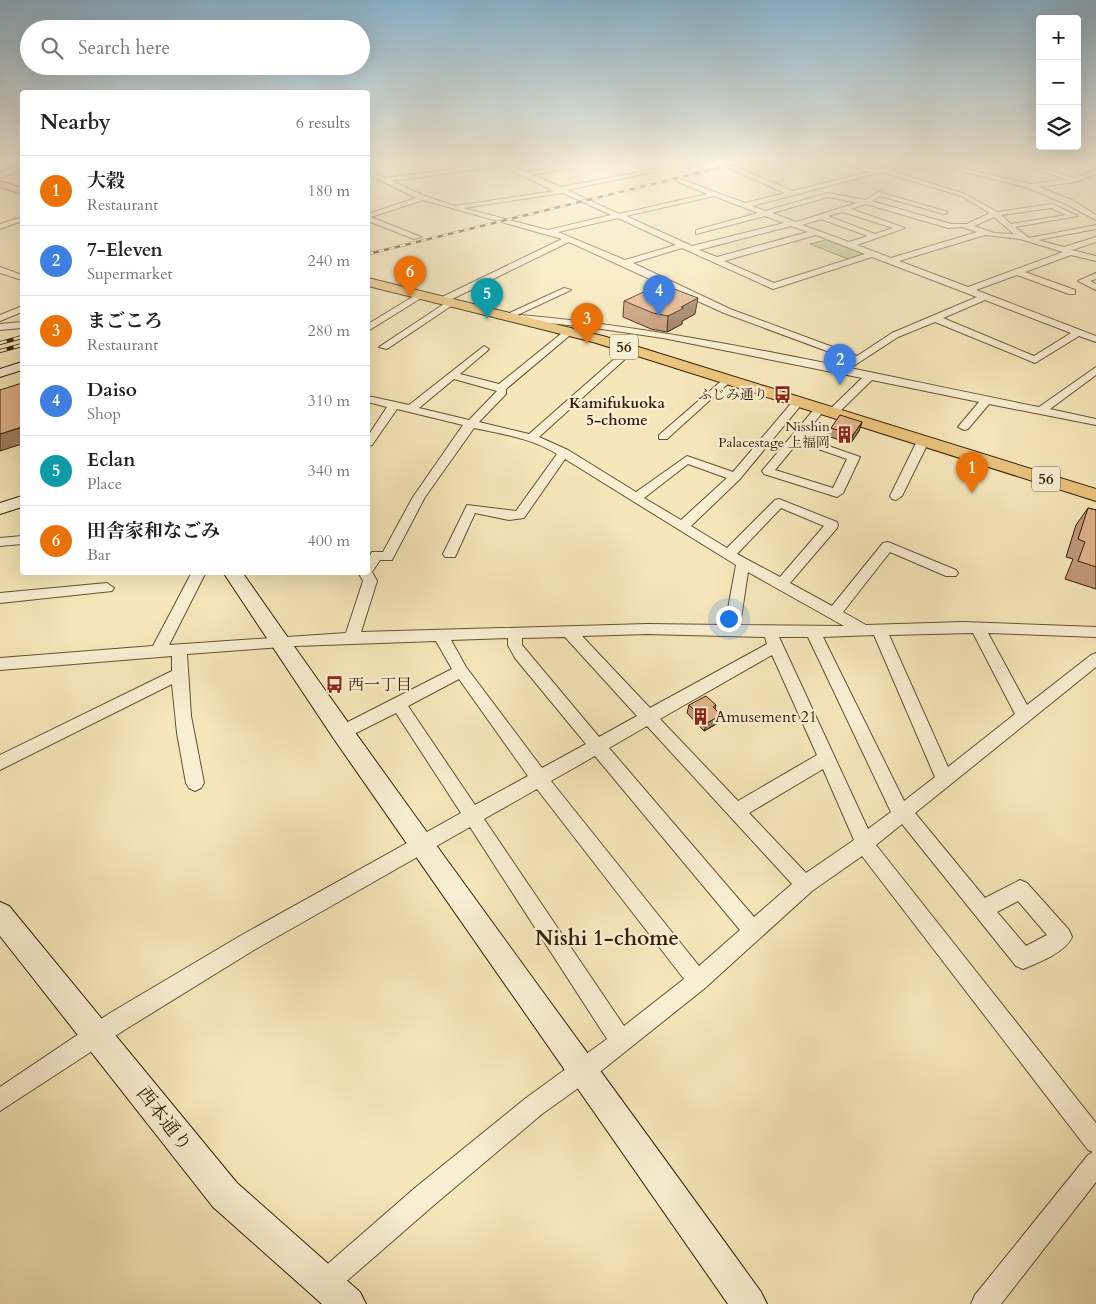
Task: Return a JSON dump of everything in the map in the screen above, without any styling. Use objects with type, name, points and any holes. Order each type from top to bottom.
[{"type":"main road","name":"56","points":[[370,282],[570,331],[1096,495]]},
{"type":"street","points":[[383,224],[417,237]]},
{"type":"street","points":[[514,224],[568,238],[727,311],[856,359]]},
{"type":"street","points":[[546,232],[582,224]]},
{"type":"street","points":[[635,224],[773,286],[872,254]]},
{"type":"street","points":[[699,232],[729,224]]},
{"type":"street","points":[[692,249],[792,224]]},
{"type":"street","points":[[797,224],[872,254],[1094,337]]},
{"type":"street","points":[[841,224],[874,236]]},
{"type":"street","points":[[888,224],[901,228]]},
{"type":"street","points":[[849,245],[914,224]]},
{"type":"street","points":[[944,224],[967,227],[983,233],[1023,239],[1096,259]]},
{"type":"street","points":[[967,227],[974,224]]},
{"type":"street","points":[[1007,224],[1023,239]]},
{"type":"street","points":[[1010,226],[1024,224]]},
{"type":"street","points":[[1023,239],[1096,228]]},
{"type":"street","points":[[717,260],[818,232]]},
{"type":"street","points":[[891,261],[930,248],[939,248],[983,233]]},
{"type":"street","points":[[384,347],[448,301],[568,238]]},
{"type":"street","points":[[968,290],[1096,239]]},
{"type":"street","points":[[624,263],[683,245]]},
{"type":"street","points":[[688,259],[703,254]]},
{"type":"street","points":[[0,270],[20,277]]},
{"type":"street","points":[[1017,272],[1072,292]]},
{"type":"street","points":[[1096,276],[1082,281],[1096,287]]},
{"type":"street","points":[[515,317],[567,290]]},
{"type":"street","points":[[370,327],[422,295]]},
{"type":"street","points":[[842,371],[856,359],[894,335],[985,296]]},
{"type":"street","points":[[0,318],[20,310]]},
{"type":"street","points":[[515,317],[588,324],[662,336],[1096,422]]},
{"type":"street","points":[[934,318],[1035,360],[1078,332]]},
{"type":"street","points":[[0,327],[20,322]]},
{"type":"street","points":[[0,327],[20,325]]},
{"type":"street","points":[[370,566],[377,555],[386,557],[419,497],[470,423],[502,392],[501,388],[570,331]]},
{"type":"street","points":[[411,409],[484,349]]},
{"type":"street","points":[[531,438],[631,349]]},
{"type":"street","points":[[0,373],[20,367]]},
{"type":"street","points":[[1041,411],[1096,370]]},
{"type":"street","points":[[451,375],[501,388]]},
{"type":"street","points":[[796,438],[854,457],[837,493],[768,471],[796,438],[870,376]]},
{"type":"street","points":[[663,437],[726,380]]},
{"type":"street","points":[[370,399],[531,438],[564,452],[743,564],[833,614],[872,630],[945,779]]},
{"type":"street","points":[[964,427],[986,400]]},
{"type":"street","points":[[682,527],[735,477],[798,402]]},
{"type":"street","points":[[370,440],[394,405]]},
{"type":"street","points":[[896,496],[923,441]]},
{"type":"street","points":[[450,554],[471,508],[509,516],[520,515],[564,452]]},
{"type":"street","points":[[636,498],[687,460],[735,477]]},
{"type":"street","points":[[0,509],[20,502]]},
{"type":"street","points":[[728,555],[779,503],[832,525],[781,585]]},
{"type":"street","points":[[0,542],[20,540]]},
{"type":"street","points":[[833,614],[888,546],[951,573]]},
{"type":"street","points":[[732,629],[743,564]]},
{"type":"street","points":[[158,651],[197,575]]},
{"type":"street","points":[[234,575],[342,733],[423,844],[749,1304]]},
{"type":"street","points":[[352,638],[370,581],[367,575]]},
{"type":"street","points":[[0,598],[107,588]]},
{"type":"street","points":[[0,664],[281,642],[440,635],[732,629],[813,632],[978,628],[1096,632]]},
{"type":"street","points":[[978,628],[1025,717]]},
{"type":"street","points":[[769,630],[774,646],[871,856],[1096,1142]]},
{"type":"street","points":[[569,632],[650,716],[805,885]]},
{"type":"street","points":[[813,632],[902,813],[983,909]]},
{"type":"street","points":[[515,634],[515,645],[520,654],[752,931]]},
{"type":"street","points":[[440,635],[461,671],[539,778],[698,981]]},
{"type":"street","points":[[0,1100],[97,1034],[247,943],[774,646]]},
{"type":"street","points":[[180,650],[179,674],[183,723],[195,783]]},
{"type":"street","points":[[336,1294],[425,1196],[534,1106],[583,1071],[698,981],[805,885],[866,842],[1096,659]]},
{"type":"street","points":[[342,733],[461,671]]},
{"type":"street","points":[[0,762],[179,674]]},
{"type":"street","points":[[398,703],[621,1041]]},
{"type":"street","points":[[737,811],[826,758]]},
{"type":"street","name":"西本通り","points":[[0,915],[225,1195],[336,1294]]},
{"type":"street","points":[[984,1304],[1096,1163]]},
{"type":"green space","points":[[829,239],[865,253],[848,259],[810,244]]},
{"type":"building","points":[[661,284],[698,298],[668,316],[653,313],[624,301]]},
{"type":"building","points":[[20,384],[20,428],[0,434],[0,390]]},
{"type":"building","points":[[840,415],[862,422],[853,435],[831,428]]},
{"type":"building","points":[[1088,508],[1096,510],[1096,567],[1078,561],[1085,542],[1078,539]]},
{"type":"building","points":[[706,696],[716,705],[713,707],[721,715],[707,723],[689,705]]},
{"type":"railway","points":[[370,254],[491,224]]},
{"type":"railway","points":[[0,343],[20,338]]},
{"type":"railway","points":[[0,351],[20,346]]},
{"type":"place","name":"田舎家和なごみ","points":[[410,297]]},
{"type":"place","name":"Daiso","points":[[659,316]]},
{"type":"place","name":"Eclan","points":[[487,319]]},
{"type":"place","name":"まごころ","points":[[587,344]]},
{"type":"place","name":"7-Eleven","points":[[840,385]]},
{"type":"place","name":"ふじみ通り","points":[[782,394]]},
{"type":"place","name":"Nisshin Palacestage 上福岡","points":[[844,434]]},
{"type":"place","name":"大穀","points":[[972,493]]},
{"type":"place","name":"西一丁目","points":[[334,685]]},
{"type":"place","name":"Amusement 21","points":[[701,717]]},
{"type":"district","name":"Kamifukuoka 5-chome","points":[[617,412]]},
{"type":"district","name":"Nishi 1-chome","points":[[607,938]]}]
